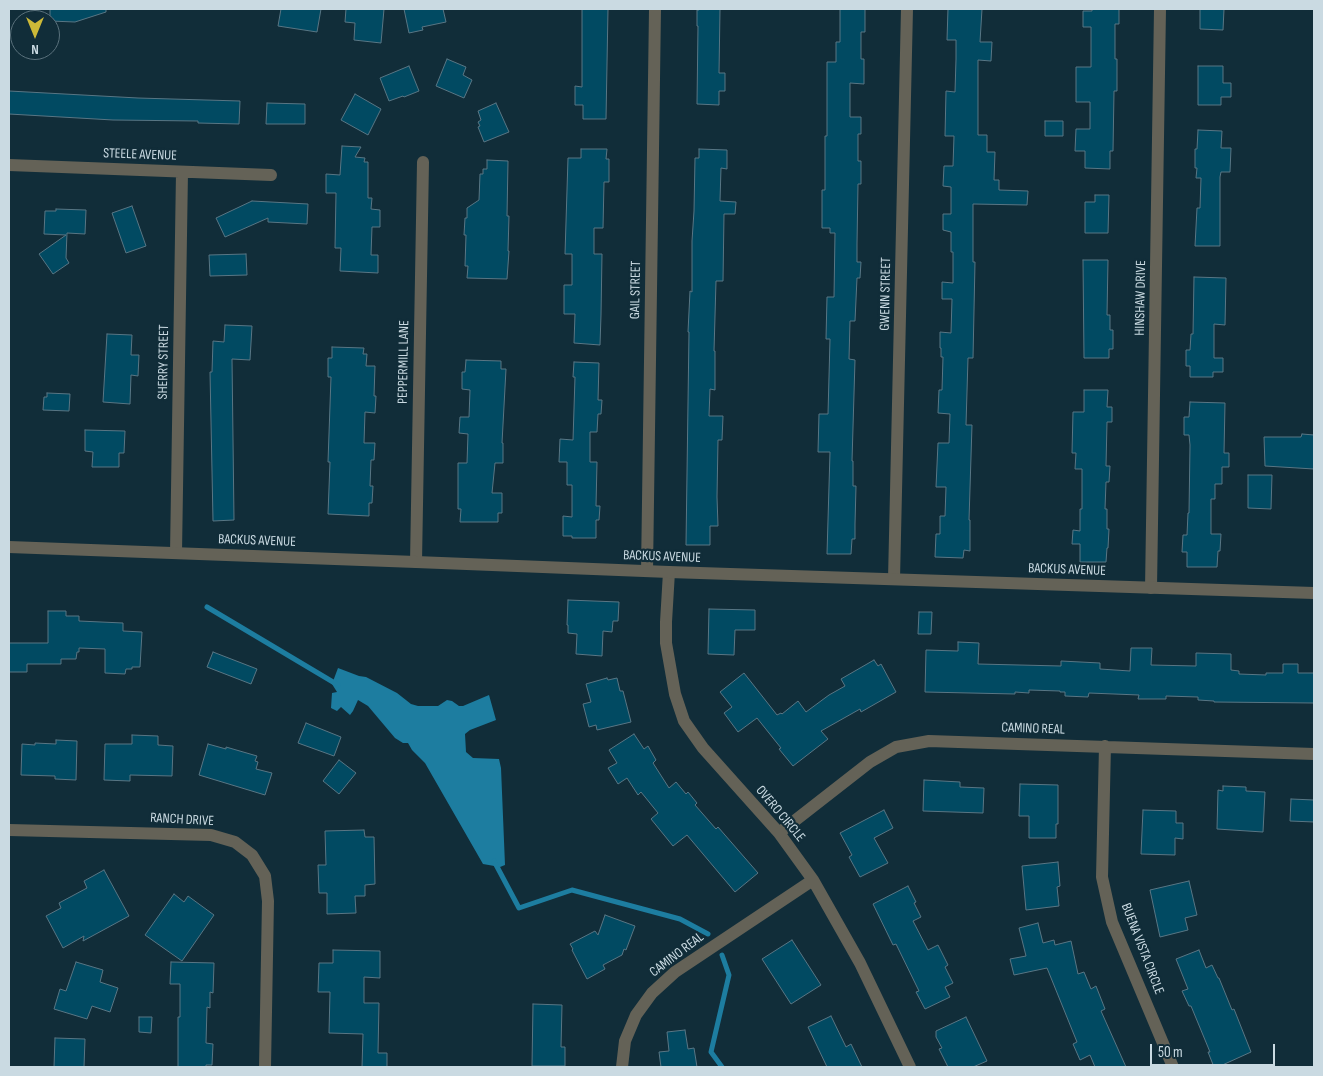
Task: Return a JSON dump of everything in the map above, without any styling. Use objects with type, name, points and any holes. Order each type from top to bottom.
[{"type":"street","name":"GAIL STREET","points":[[646,571],[655,9]]},
{"type":"street","name":"GWENN STREET","points":[[894,579],[907,9]]},
{"type":"street","name":"HINSHAW DRIVE","points":[[1151,588],[1160,9]]},
{"type":"street","name":"PEPPERMILL LANE","points":[[416,562],[423,162]]},
{"type":"street","name":"STEELE AVENUE","points":[[9,165],[270,175]]},
{"type":"street","name":"SHERRY STREET","points":[[176,553],[182,172]]},
{"type":"street","name":"BACKUS AVENUE","points":[[9,547],[669,572],[1314,593]]},
{"type":"street","name":"OVERO CIRCLE","points":[[669,572],[666,643],[675,694],[684,721],[703,748],[779,833],[812,880],[860,963],[910,1067]]},
{"type":"street","name":"CAMINO REAL","points":[[779,833],[870,762],[896,747],[929,741],[1314,754]]},
{"type":"street","name":"BUENA VISTA CIRCLE","points":[[1105,746],[1102,876],[1112,922],[1173,1067]]},
{"type":"street","name":"RANCH DRIVE","points":[[9,830],[211,835],[235,842],[252,855],[265,876],[268,901],[264,1067]]},
{"type":"street","name":"CAMINO REAL","points":[[622,1067],[625,1041],[636,1015],[652,993],[675,972],[812,880]]},
{"type":"water","points":[[338,668],[366,677],[397,693],[411,704],[418,706],[438,706],[447,700],[463,706],[489,695],[496,720],[470,730],[465,734],[466,752],[473,758],[499,759],[505,865],[500,867],[483,864],[425,763],[408,743],[403,743],[395,738],[368,706],[358,700],[350,715],[341,707],[337,711],[331,708],[332,693],[337,692],[332,684]]},
{"type":"building","points":[[106,9],[106,12],[75,22],[60,21],[60,10],[50,10]]},
{"type":"building","points":[[281,9],[321,9],[317,32],[278,26]]},
{"type":"building","points":[[346,9],[384,9],[381,43],[354,40],[355,23],[345,22]]},
{"type":"building","points":[[404,9],[443,9],[446,22],[422,27],[423,30],[409,33]]},
{"type":"building","points":[[582,9],[608,9],[606,119],[583,119],[583,105],[575,105],[575,86],[582,87]]},
{"type":"building","points":[[720,9],[719,73],[725,73],[725,91],[719,91],[719,105],[697,104],[697,10]]},
{"type":"building","points":[[840,9],[865,9],[865,32],[861,32],[861,59],[864,59],[864,84],[850,83],[850,117],[861,117],[861,134],[858,134],[858,161],[861,161],[861,184],[858,184],[857,262],[861,262],[860,278],[857,278],[855,321],[850,321],[849,359],[855,360],[852,461],[853,486],[856,486],[855,539],[852,539],[851,554],[827,554],[830,452],[818,452],[819,414],[828,414],[830,339],[826,339],[827,297],[834,297],[835,233],[830,233],[830,228],[822,228],[822,190],[825,190],[827,62],[836,62],[836,42],[840,42]]},
{"type":"building","points":[[948,9],[982,9],[980,42],[992,42],[991,61],[978,60],[978,135],[987,135],[987,152],[995,152],[994,180],[999,180],[999,190],[1028,191],[1027,205],[973,204],[973,262],[975,262],[973,358],[968,358],[966,425],[972,425],[970,551],[964,550],[963,558],[935,557],[936,534],[940,534],[940,516],[945,516],[946,487],[936,487],[938,443],[949,443],[950,414],[938,413],[939,390],[942,390],[943,357],[941,357],[940,332],[951,333],[952,299],[942,299],[942,282],[953,283],[951,232],[943,230],[943,214],[951,214],[951,187],[943,186],[944,166],[953,166],[954,136],[945,136],[946,91],[955,92],[956,59],[956,40],[947,40]]},
{"type":"building","points":[[1092,9],[1119,9],[1119,24],[1115,24],[1117,91],[1114,91],[1113,151],[1110,151],[1110,169],[1085,168],[1085,151],[1075,151],[1076,129],[1090,129],[1090,102],[1076,102],[1076,67],[1091,67],[1091,27],[1083,27],[1083,11],[1092,11]]},
{"type":"building","points":[[1200,9],[1224,9],[1223,30],[1200,29]]},
{"type":"building","points":[[447,59],[466,67],[463,75],[472,80],[464,98],[436,86]]},
{"type":"building","points":[[409,66],[419,91],[389,101],[380,78]]},
{"type":"building","points":[[1198,66],[1223,66],[1223,83],[1231,83],[1231,97],[1221,97],[1221,105],[1198,105]]},
{"type":"building","points":[[9,91],[240,101],[239,124],[9,114]]},
{"type":"building","points":[[355,94],[381,109],[368,135],[341,120]]},
{"type":"building","points":[[267,103],[305,104],[305,124],[266,124]]},
{"type":"building","points":[[496,103],[509,132],[484,142],[478,127],[480,126],[478,122],[481,120],[478,111]]},
{"type":"building","points":[[1045,121],[1063,121],[1063,136],[1045,136]]},
{"type":"building","points":[[1198,130],[1222,131],[1221,148],[1231,148],[1230,172],[1221,172],[1220,177],[1220,246],[1195,246],[1197,208],[1200,208],[1201,178],[1196,178],[1197,168],[1195,168]]},
{"type":"building","points":[[342,146],[361,147],[355,157],[365,158],[364,162],[368,162],[368,198],[372,198],[371,209],[380,210],[380,227],[372,227],[371,255],[378,255],[378,273],[340,271],[341,248],[335,248],[336,193],[326,193],[326,174],[340,175]]},
{"type":"building","points":[[581,149],[607,149],[606,159],[609,159],[609,182],[604,182],[603,228],[594,228],[594,254],[602,254],[600,345],[574,343],[575,314],[564,314],[564,285],[572,285],[572,254],[565,254],[568,158],[581,158]]},
{"type":"building","points":[[699,149],[727,150],[727,169],[721,168],[720,201],[736,202],[735,214],[724,214],[723,281],[716,281],[715,390],[710,389],[709,416],[723,416],[722,440],[718,440],[718,526],[710,526],[710,545],[686,545],[688,332],[690,291],[692,292],[695,158],[699,158]]},
{"type":"building","points":[[487,160],[508,161],[507,216],[509,216],[509,251],[507,279],[467,278],[468,266],[465,266],[465,218],[467,218],[467,208],[479,200],[480,174],[483,174],[483,169],[487,169]]},
{"type":"building","points":[[1095,195],[1109,195],[1108,233],[1085,233],[1085,202],[1095,202]]},
{"type":"building","points":[[252,201],[308,204],[307,224],[268,222],[268,218],[225,237],[216,218]]},
{"type":"building","points":[[132,206],[146,246],[126,253],[112,213]]},
{"type":"building","points":[[56,209],[86,210],[85,234],[67,233],[66,258],[69,263],[53,274],[39,254],[66,235],[44,234],[45,211],[56,211]]},
{"type":"building","points":[[246,254],[247,275],[210,276],[209,255]]},
{"type":"building","points":[[1083,260],[1108,260],[1107,315],[1110,315],[1110,330],[1113,330],[1113,349],[1109,349],[1109,358],[1084,358]]},
{"type":"building","points":[[1194,277],[1226,278],[1225,325],[1214,324],[1214,358],[1223,358],[1223,372],[1213,372],[1213,377],[1190,377],[1190,366],[1186,366],[1186,350],[1190,350],[1191,334],[1193,334]]},
{"type":"building","points":[[225,325],[252,326],[250,360],[232,359],[234,520],[213,521],[210,372],[212,372],[213,341],[224,342]]},
{"type":"building","points":[[107,334],[132,335],[131,355],[139,355],[138,376],[131,375],[130,404],[103,402]]},
{"type":"building","points":[[332,347],[364,348],[363,354],[367,354],[366,366],[375,366],[375,413],[365,412],[364,443],[375,443],[374,460],[371,460],[370,486],[373,486],[372,503],[369,503],[369,516],[328,514],[331,377],[328,377],[328,358],[332,358]]},
{"type":"building","points":[[466,360],[501,361],[501,369],[506,369],[502,443],[503,463],[495,463],[492,493],[502,493],[502,513],[498,513],[498,522],[460,522],[461,509],[458,509],[458,463],[467,463],[468,434],[459,433],[460,417],[469,417],[470,390],[462,389],[462,372],[465,372]]},
{"type":"building","points":[[574,362],[599,363],[598,400],[602,400],[601,414],[598,414],[597,432],[590,432],[590,462],[597,462],[596,506],[600,506],[599,520],[596,520],[596,538],[563,536],[563,516],[572,517],[572,485],[567,485],[567,462],[559,462],[560,439],[573,440]]},
{"type":"building","points":[[1084,390],[1108,390],[1107,407],[1112,407],[1112,422],[1107,422],[1106,466],[1110,466],[1109,482],[1106,482],[1105,509],[1107,509],[1107,529],[1109,529],[1106,562],[1080,562],[1080,544],[1072,544],[1073,530],[1080,531],[1080,509],[1082,509],[1082,469],[1075,469],[1076,453],[1072,453],[1073,412],[1084,412]]},
{"type":"building","points":[[47,393],[70,394],[69,411],[43,410],[44,397],[47,397]]},
{"type":"building","points":[[1190,402],[1225,403],[1224,453],[1229,453],[1229,467],[1222,467],[1222,484],[1215,484],[1215,499],[1211,499],[1211,534],[1221,534],[1217,567],[1187,567],[1187,552],[1182,552],[1183,535],[1187,535],[1189,513],[1190,445],[1189,435],[1184,435],[1184,417],[1189,417]]},
{"type":"building","points":[[85,430],[125,431],[124,453],[119,453],[119,467],[92,467],[93,452],[85,451]]},
{"type":"building","points":[[1302,434],[1314,435],[1314,469],[1265,466],[1264,437],[1301,437]]},
{"type":"building","points":[[1248,475],[1272,475],[1271,509],[1248,508]]},
{"type":"building","points":[[568,600],[619,602],[618,621],[613,621],[612,632],[603,631],[602,656],[576,654],[577,634],[568,633]]},
{"type":"building","points":[[709,609],[755,610],[755,630],[735,630],[734,655],[708,654]]},
{"type":"building","points":[[48,611],[66,611],[66,616],[79,616],[79,621],[123,623],[123,631],[142,632],[140,667],[126,669],[125,674],[105,673],[105,649],[79,648],[76,659],[61,659],[61,664],[27,664],[27,672],[9,672],[9,643],[48,643]]},
{"type":"building","points":[[919,612],[932,612],[931,634],[918,634]]},
{"type":"building","points":[[958,642],[979,643],[978,664],[1061,666],[1061,661],[1100,663],[1100,669],[1130,671],[1131,648],[1152,648],[1151,665],[1196,666],[1196,653],[1231,654],[1231,670],[1239,671],[1239,674],[1266,675],[1266,673],[1283,673],[1283,664],[1298,664],[1298,673],[1314,673],[1314,703],[1214,702],[1198,700],[1198,697],[1166,696],[1166,699],[1138,699],[1139,695],[1089,693],[1088,697],[1065,696],[1065,692],[1060,691],[1029,690],[1029,693],[1015,692],[1015,694],[925,692],[926,650],[958,651]]},
{"type":"building","points":[[213,652],[257,669],[251,684],[207,667]]},
{"type":"building","points":[[874,660],[878,666],[881,664],[896,692],[861,712],[860,709],[821,731],[828,739],[793,766],[757,718],[738,732],[724,713],[732,707],[720,692],[744,673],[777,715],[782,714],[798,701],[806,712],[845,686],[841,679]]},
{"type":"building","points":[[607,678],[608,680],[617,678],[620,691],[623,691],[631,722],[597,730],[596,725],[589,727],[583,704],[591,702],[586,684]]},
{"type":"building","points":[[306,723],[341,737],[334,756],[298,743]]},
{"type":"building","points":[[634,734],[644,749],[648,746],[656,760],[653,763],[669,788],[676,782],[686,794],[688,792],[697,803],[695,805],[716,829],[718,827],[758,873],[735,892],[687,835],[673,846],[651,819],[658,813],[641,792],[638,795],[627,778],[618,784],[608,768],[617,763],[609,750]]},
{"type":"building","points":[[132,735],[158,736],[158,745],[173,746],[172,776],[130,775],[130,781],[104,780],[105,744],[132,744]]},
{"type":"building","points":[[56,740],[77,741],[76,780],[55,779],[55,776],[21,775],[22,744],[56,744]]},
{"type":"building","points":[[208,744],[257,756],[255,761],[258,762],[256,769],[272,773],[265,795],[199,775]]},
{"type":"building","points":[[339,760],[356,773],[339,794],[323,781]]},
{"type":"building","points":[[924,780],[960,782],[960,787],[984,788],[983,813],[923,811]]},
{"type":"building","points":[[1020,784],[1058,785],[1056,838],[1029,838],[1029,816],[1019,816]]},
{"type":"building","points":[[1223,786],[1246,787],[1246,791],[1265,792],[1263,832],[1217,829],[1218,790],[1223,791]]},
{"type":"building","points":[[1291,799],[1314,800],[1314,822],[1290,821]]},
{"type":"building","points":[[884,810],[893,828],[874,838],[888,863],[860,877],[849,857],[852,855],[840,833]]},
{"type":"building","points":[[1143,810],[1176,811],[1176,823],[1183,823],[1183,839],[1175,838],[1175,855],[1141,854]]},
{"type":"building","points":[[364,830],[365,837],[374,837],[375,884],[365,885],[365,896],[355,896],[356,913],[327,914],[327,893],[319,893],[318,865],[326,865],[325,831]]},
{"type":"building","points":[[1058,862],[1060,886],[1057,887],[1059,906],[1026,910],[1022,866]]},
{"type":"building","points":[[104,870],[129,916],[83,941],[84,936],[63,948],[46,916],[61,908],[59,903],[87,888],[84,881]]},
{"type":"building","points":[[1189,881],[1197,915],[1185,918],[1188,930],[1160,937],[1150,890]]},
{"type":"building","points":[[908,886],[921,917],[913,921],[928,950],[938,945],[948,965],[945,967],[953,983],[945,987],[950,997],[925,1009],[916,992],[919,991],[896,944],[893,945],[873,904]]},
{"type":"building","points":[[174,894],[184,902],[188,896],[214,915],[182,961],[145,935]]},
{"type":"building","points":[[605,915],[635,926],[626,950],[624,949],[622,955],[603,965],[605,969],[587,979],[570,944],[595,931],[598,935]]},
{"type":"building","points":[[1038,923],[1043,943],[1054,940],[1055,945],[1071,941],[1078,974],[1084,972],[1091,989],[1096,986],[1105,1009],[1101,1011],[1126,1067],[1095,1067],[1090,1055],[1080,1060],[1073,1044],[1077,1042],[1047,968],[1014,975],[1010,959],[1026,956],[1019,928]]},
{"type":"building","points":[[792,940],[821,985],[791,1004],[762,959]]},
{"type":"building","points":[[333,950],[380,951],[380,978],[364,977],[364,1003],[379,1003],[378,1053],[387,1053],[387,1067],[362,1067],[363,1034],[329,1033],[330,992],[318,992],[319,963],[333,963]]},
{"type":"building","points":[[1199,950],[1206,968],[1212,965],[1219,978],[1251,1052],[1218,1067],[1214,1067],[1208,1052],[1210,1052],[1191,1006],[1189,1006],[1182,991],[1188,989],[1176,959]]},
{"type":"building","points":[[76,962],[103,970],[100,982],[118,988],[110,1012],[92,1006],[87,1019],[54,1009],[60,989],[66,991]]},
{"type":"building","points":[[171,962],[214,963],[213,993],[210,992],[210,1008],[207,1007],[206,1043],[213,1044],[212,1065],[206,1065],[206,1067],[178,1067],[180,984],[170,984]]},
{"type":"building","points":[[533,1004],[562,1005],[561,1047],[565,1047],[565,1066],[532,1066]]},
{"type":"building","points":[[831,1016],[846,1047],[851,1044],[862,1067],[827,1067],[808,1027]]},
{"type":"building","points":[[139,1017],[152,1017],[151,1033],[139,1032]]},
{"type":"building","points":[[966,1017],[987,1061],[973,1067],[948,1067],[939,1049],[942,1048],[936,1037],[936,1031]]},
{"type":"building","points":[[685,1030],[688,1049],[694,1048],[697,1067],[661,1067],[659,1052],[669,1051],[667,1032]]},
{"type":"building","points":[[55,1038],[85,1039],[84,1067],[54,1067]]},
{"type":"waterway","points":[[207,607],[338,685]]},
{"type":"waterway","points":[[494,861],[519,908],[572,890],[680,919],[708,934]]},
{"type":"waterway","points":[[722,955],[729,975],[711,1052],[722,1067]]}]
